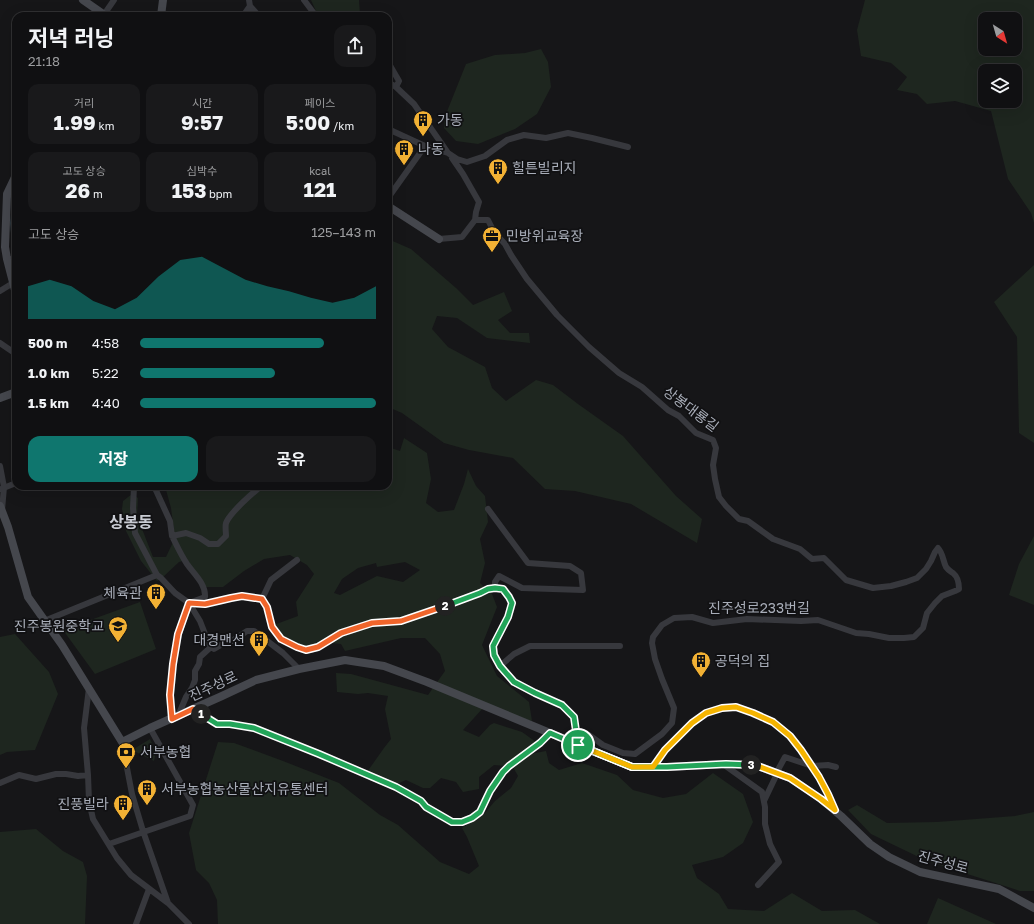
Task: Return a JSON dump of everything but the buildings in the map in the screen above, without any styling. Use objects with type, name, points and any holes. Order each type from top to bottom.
[{"type":"main road","points":[[83,0],[99,12]]},
{"type":"main road","points":[[162,12],[163,0]]},
{"type":"main road","points":[[12,180],[3,191],[5,247],[12,279]]},
{"type":"main road","points":[[392,209],[439,238]]},
{"type":"main road","points":[[0,398],[12,394]]},
{"type":"main road","points":[[1,509],[8,527],[28,597],[62,645],[122,742]]},
{"type":"main road","name":"진주성로","points":[[122,742],[256,680],[298,669],[345,660],[384,666],[427,682],[632,767],[723,764],[755,765],[790,778],[835,810],[870,844],[889,857],[920,872],[999,889],[1034,908]]},
{"type":"street","points":[[106,12],[114,0]]},
{"type":"street","points":[[304,0],[313,12]]},
{"type":"street","points":[[245,12],[250,3],[257,12]]},
{"type":"street","points":[[392,69],[399,81],[396,87]]},
{"type":"street","points":[[392,84],[414,104],[463,174],[479,202],[475,220],[462,238],[439,238]]},
{"type":"street","points":[[392,131],[425,146],[448,153],[457,160],[467,162],[485,156],[506,140],[524,135],[546,138],[568,133],[628,147]]},
{"type":"street","points":[[392,192],[425,146]]},
{"type":"street","name":"상봉대룡길","points":[[475,220],[488,220],[494,232],[505,244],[528,279],[558,315],[589,346],[619,373],[642,387],[668,410],[679,416],[696,433],[714,440],[716,448],[713,465],[719,497],[739,519],[748,521],[773,539],[800,550],[812,559],[824,558],[846,580],[873,588],[891,586],[917,578],[926,569],[938,548],[947,569],[955,574],[959,582],[959,589],[955,591]]},
{"type":"street","points":[[7,259],[12,259]]},
{"type":"street","points":[[0,291],[12,284]]},
{"type":"street","points":[[0,343],[12,351]]},
{"type":"street","points":[[0,466],[2,488],[1,509]]},
{"type":"street","points":[[2,488],[12,484]]},
{"type":"street","points":[[134,490],[132,508],[135,533],[157,575],[175,593],[189,603],[200,620],[209,644],[214,648],[226,642],[232,641],[247,631],[254,631],[283,652],[298,669]]},
{"type":"street","points":[[156,490],[170,521],[172,536],[178,549],[187,564],[202,583],[206,592],[205,597],[189,603],[178,634],[170,695],[175,717]]},
{"type":"street","points":[[172,536],[186,533],[200,538],[209,544],[218,544],[226,536],[226,525],[230,516],[256,490]]},
{"type":"street","points":[[488,509],[528,563],[570,566],[581,573],[583,590],[522,588],[498,576],[494,582],[495,588]]},
{"type":"street","points":[[262,599],[271,580],[297,560]]},
{"type":"street","points":[[44,621],[157,575]]},
{"type":"street","points":[[189,603],[205,604],[242,596],[262,599],[267,607],[272,627],[281,639],[306,650],[318,647],[341,633],[372,623],[401,621],[452,604],[488,589],[503,589],[512,603],[508,617],[493,646],[494,655],[500,666],[514,682],[562,705],[574,717],[578,745]]},
{"type":"street","name":"진주성로233번길","points":[[576,730],[589,735],[603,745],[623,753],[635,754],[662,734],[672,723],[674,708],[655,659],[652,644],[653,637],[662,625],[674,618],[692,618],[713,623],[747,619],[801,621],[818,620],[856,633],[889,638],[904,638],[914,637],[922,628],[934,602],[942,596],[955,591]]},
{"type":"street","points":[[175,717],[193,684],[200,657],[212,646]]},
{"type":"street","points":[[500,666],[514,654],[530,646],[620,646]]},
{"type":"street","points":[[89,688],[84,728],[89,801],[93,819],[117,858],[130,875],[168,903],[189,924]]},
{"type":"street","name":"진주성로","points":[[653,767],[665,750],[692,723],[706,713],[722,708],[736,707],[773,722],[790,736],[812,766],[828,794],[835,810]]},
{"type":"street","points":[[193,709],[217,724],[230,724],[254,728],[396,787],[421,801],[426,807],[452,822],[462,822],[472,818],[480,812],[490,791],[503,772],[540,743],[550,733]]},
{"type":"street","points":[[109,844],[190,816],[193,806],[150,728]]},
{"type":"street","points":[[122,742],[132,794],[168,903]]},
{"type":"street","points":[[779,768],[785,757],[812,766],[828,765],[836,767]]},
{"type":"street","points":[[723,764],[762,792],[765,824],[770,844],[779,862],[758,885]]},
{"type":"street","points":[[0,783],[19,775],[36,779],[56,774],[78,776],[88,775]]},
{"type":"street","points":[[764,801],[775,778]]},
{"type":"street","points":[[136,924],[149,889]]},
{"type":"shaded area","points":[[311,0],[359,0],[360,12],[316,11]]},
{"type":"shaded area","points":[[865,0],[1034,0],[1034,223],[1031,213],[1008,179],[991,111],[980,108],[1022,108],[1022,64],[978,64],[978,107],[955,101],[927,104],[917,94],[897,90],[907,77],[891,63],[861,56],[857,30]]},
{"type":"shaded area","points":[[541,49],[548,62],[551,87],[537,114],[515,129],[478,144],[456,141],[444,128],[444,119],[466,64],[495,55],[525,53]]},
{"type":"shaded area","points":[[392,241],[411,249],[456,288],[473,305],[504,292],[512,311],[498,320],[510,333],[529,333],[530,343],[487,338],[457,318],[437,316],[432,329],[448,347],[485,367],[492,388],[506,401],[536,380],[553,385],[623,436],[676,496],[702,519],[697,543],[631,504],[575,491],[545,489],[513,458],[469,450],[444,443],[402,413],[392,409]]},
{"type":"shaded area","points":[[1034,265],[1034,443],[1019,433],[1017,337],[994,302]]},
{"type":"shaded area","points":[[404,438],[427,453],[431,479],[426,503],[438,512],[454,510],[468,469],[476,486],[485,496],[488,522],[480,539],[485,563],[480,583],[492,594],[497,607],[482,645],[497,676],[529,702],[532,721],[484,707],[463,730],[479,737],[490,725],[494,723],[522,732],[536,742],[506,766],[494,765],[479,777],[479,789],[463,792],[456,782],[441,778],[430,788],[423,788],[406,780],[397,784],[367,772],[391,739],[385,709],[388,696],[368,693],[358,694],[337,692],[336,673],[351,674],[428,695],[445,671],[440,654],[425,638],[401,638],[345,651],[341,644],[321,642],[302,648],[276,638],[271,626],[298,616],[296,602],[314,574],[307,565],[290,555],[264,559],[244,571],[223,587],[202,587],[187,560],[179,562],[157,581],[141,561],[126,531],[122,509],[123,501],[132,494],[138,498],[137,516],[153,557],[166,557],[175,538],[171,508],[166,490],[392,490],[392,448],[400,451]],"holes":[[[405,562],[420,570],[403,582],[377,576],[340,595],[334,593],[342,579],[358,568],[376,563],[377,567]]]},
{"type":"shaded area","points":[[1034,536],[1034,605],[1009,595],[1019,564]]},
{"type":"shaded area","points":[[140,602],[156,649],[95,674],[63,630]]},
{"type":"shaded area","points":[[15,634],[49,672],[58,694],[35,750],[7,752],[0,755],[0,637]]},
{"type":"shaded area","points":[[150,739],[156,751],[154,761],[132,750]]},
{"type":"shaded area","points":[[218,742],[234,743],[339,783],[380,815],[398,825],[440,862],[469,874],[479,866],[462,828],[484,814],[495,801],[511,788],[518,776],[513,767],[530,754],[546,751],[549,763],[559,770],[582,763],[617,775],[633,790],[663,798],[686,794],[713,773],[743,794],[753,822],[743,843],[723,857],[692,865],[697,878],[719,894],[728,909],[764,911],[792,893],[822,911],[855,910],[880,924],[218,924],[217,900],[209,883],[196,870],[189,833]]},
{"type":"shaded area","points":[[857,805],[887,823],[937,822],[1015,816],[1034,812],[1034,891],[1020,891],[927,861],[871,834],[848,810]]},
{"type":"shaded area","points":[[36,829],[63,851],[83,862],[87,876],[85,924],[0,924],[0,832]]},
{"type":"shaded area","points":[[938,898],[996,924],[927,924]]},
{"type":"waterway","points":[[12,214],[12,233]]},
{"type":"place","name":"가동","points":[[423,137]]},
{"type":"place","name":"나동","points":[[404,166]]},
{"type":"place","name":"힐튼빌리지","points":[[498,185]]},
{"type":"place","name":"민방위교육장","points":[[492,253]]},
{"type":"place","name":"체육관","points":[[156,610]]},
{"type":"place","name":"진주봉원중학교","points":[[118,643]]},
{"type":"place","name":"대경맨션","points":[[259,657]]},
{"type":"place","name":"공덕의 집","points":[[701,678]]},
{"type":"place","name":"서부농협","points":[[126,769]]},
{"type":"place","name":"서부농협농산물산지유통센터","points":[[147,806]]},
{"type":"place","name":"진풍빌라","points":[[123,821]]},
{"type":"district","name":"상봉동","points":[[131,522]]},
{"type":"route","points":[[578,745],[550,733],[540,743],[503,772],[490,791],[480,812],[472,818],[462,822],[452,822],[426,807],[421,801],[396,787],[254,728],[230,724],[217,724],[193,709],[172,719],[170,695],[178,634],[189,603],[205,604],[242,596],[262,599],[267,607],[272,627],[281,639],[306,650],[318,647],[341,633],[372,623],[401,621],[452,604],[488,589],[503,589],[512,603],[508,617],[493,646],[494,655],[500,666],[514,682],[562,705],[574,717],[578,745],[632,767],[653,767],[667,767],[726,764],[755,765],[790,778],[835,810],[819,777],[790,736],[773,722],[736,707],[722,708],[706,713],[692,723],[665,750],[653,767],[632,767],[578,745]]}]
